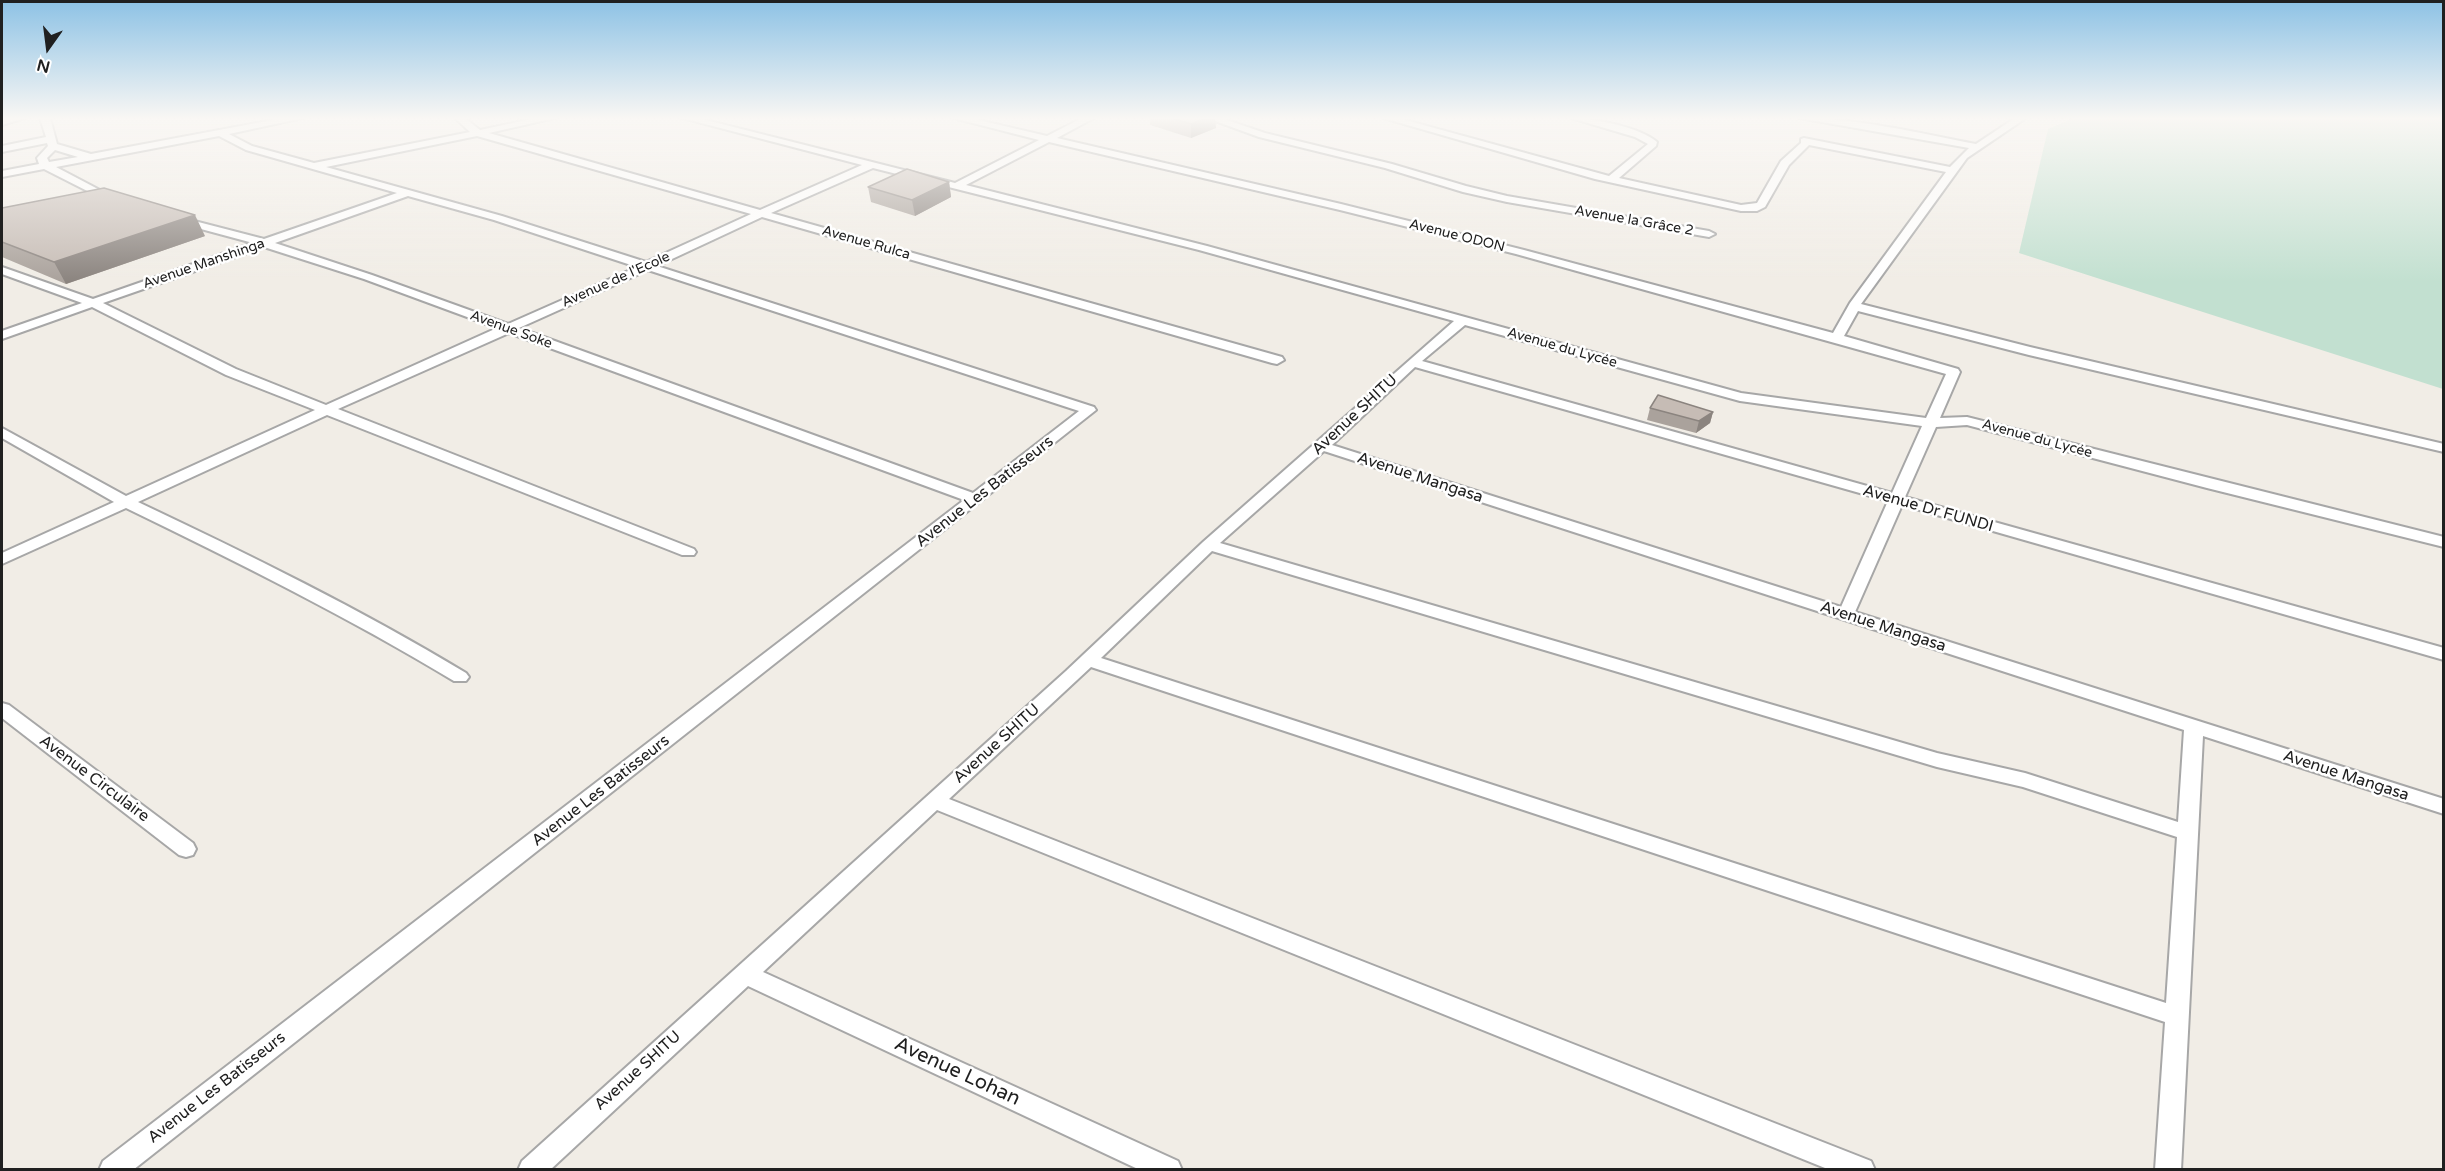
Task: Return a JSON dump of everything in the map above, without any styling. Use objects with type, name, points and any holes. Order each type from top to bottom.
[{"type":"street","points":[[64,173],[82,186],[122,204]]},
{"type":"street","points":[[333,173],[498,218],[646,267]]},
{"type":"street","name":"Avenue Rulca","points":[[618,173],[1277,360]]},
{"type":"street","name":"Avenue de l'Ecole","points":[[2,559],[505,328],[854,173]]},
{"type":"street","name":"Avenue du Lycée","points":[[903,173],[1203,248],[1740,397],[1929,423],[1966,421],[2444,542]]},
{"type":"street","points":[[956,186],[982,173]]},
{"type":"street","name":"Avenue ODON","points":[[1189,173],[1520,252],[1953,372],[1929,423]]},
{"type":"street","name":"Avenue la Grâce 2","points":[[1413,173],[1485,194],[1709,234]]},
{"type":"street","points":[[1584,173],[1742,208],[1757,208],[1761,205],[1780,173]]},
{"type":"street","points":[[1611,180],[1620,173]]},
{"type":"street","points":[[1836,339],[1854,306],[1951,173]]},
{"type":"street","name":"Avenue Manshinga","points":[[2,335],[406,193]]},
{"type":"street","name":"Avenue Soke","points":[[165,217],[265,243],[368,277],[976,500]]},
{"type":"street","name":"Avenue Les Batisseurs","points":[[112,1170],[1089,410],[646,267]]},
{"type":"street","points":[[2,270],[93,303],[231,372],[688,552]]},
{"type":"street","points":[[1854,306],[2030,351],[2444,448]]},
{"type":"street","name":"Avenue SHITU","points":[[531,1170],[1089,660],[1209,545],[1464,319]]},
{"type":"street","name":"Avenue Dr FUNDI","points":[[1413,362],[2444,654]]},
{"type":"street","points":[[1846,614],[1929,423]]},
{"type":"street","points":[[2,432],[126,502],[255,564],[392,636],[460,677]]},
{"type":"street","name":"Avenue Mangasa","points":[[1322,446],[2444,807]]},
{"type":"street","points":[[1209,545],[1937,760],[2025,780],[2188,833]]},
{"type":"street","points":[[1089,660],[2177,1016]]},
{"type":"street","name":"Avenue Circulaire","points":[[2,709],[186,849]]},
{"type":"street","points":[[2168,1170],[2194,727]]},
{"type":"street","points":[[934,801],[1862,1170]]},
{"type":"street","name":"Avenue Lohan","points":[[745,974],[1169,1170]]},
{"type":"green space","points":[[2038,173],[2443,173],[2443,389],[2019,253]]},
{"type":"building","points":[[899,173],[919,173],[949,182],[912,200],[868,187]]},
{"type":"building","points":[[104,188],[195,215],[54,262],[2,242],[2,208]]},
{"type":"building","points":[[1658,395],[1713,412],[1699,421],[1650,408]]}]
